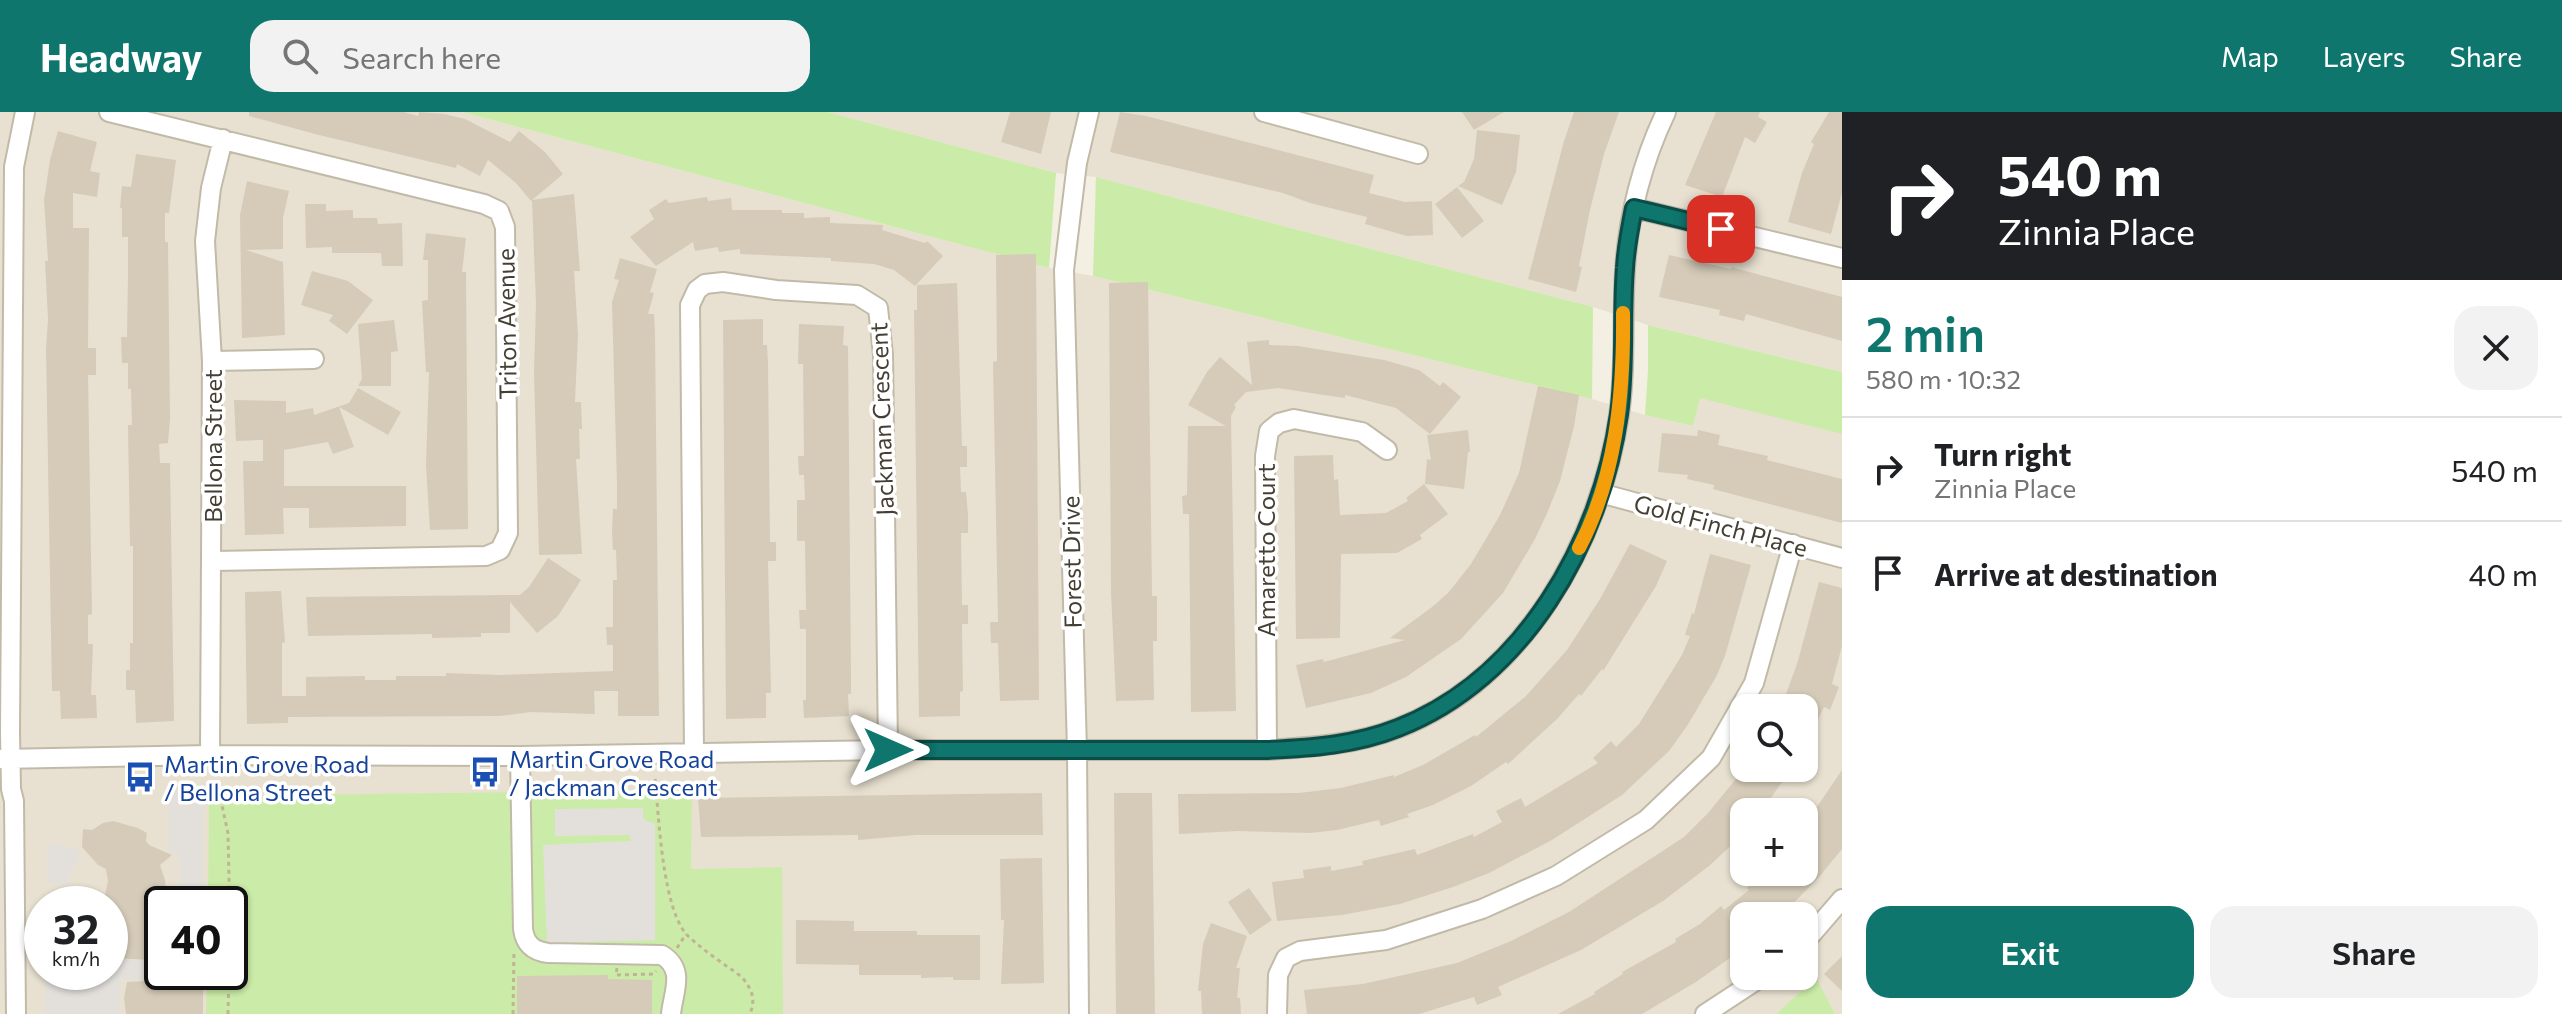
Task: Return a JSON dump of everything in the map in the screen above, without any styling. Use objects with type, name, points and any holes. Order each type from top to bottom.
[{"type":"street","points":[[16,1014],[8,977],[14,801],[5,759],[14,167],[25,112]]},
{"type":"street","name":"Triton Avenue","points":[[109,112],[484,204],[499,211],[505,227],[508,533],[500,550],[486,556],[213,561]]},
{"type":"street","name":"Forest Drive","points":[[1079,1014],[1077,751],[1064,270],[1077,163],[1089,112]]},
{"type":"street","points":[[1264,112],[1418,154]]},
{"type":"street","points":[[5,759],[888,750],[1267,750],[1323,747],[1360,741],[1399,728],[1433,711],[1495,664],[1546,604],[1582,541],[1611,454],[1620,406],[1625,266],[1634,208],[1643,171],[1666,112]]},
{"type":"street","name":"Bellona Street","points":[[210,755],[212,361],[205,241],[211,188],[223,139]]},
{"type":"street","points":[[1634,208],[1842,258]]},
{"type":"street","name":"Jackman Crescent","points":[[694,752],[690,305],[697,290],[705,284],[723,282],[776,290],[857,295],[878,308],[883,355],[888,750]]},
{"type":"street","points":[[212,361],[314,359]]},
{"type":"street","name":"Amaretto Court","points":[[1267,750],[1265,456],[1269,431],[1279,423],[1294,419],[1362,432],[1387,450]]},
{"type":"street","name":"Gold Finch Place","points":[[1600,493],[1842,558]]},
{"type":"street","points":[[1277,1014],[1278,975],[1286,958],[1300,951],[1386,940],[1482,909],[1556,876],[1646,820],[1711,758],[1754,683],[1793,544]]},
{"type":"street","points":[[520,756],[523,929],[528,944],[540,952],[662,955],[677,974],[671,1014]]},
{"type":"street","points":[[1818,927],[1842,899]]},
{"type":"street","points":[[1705,1014],[1742,990]]},
{"type":"path","points":[[655,779],[665,870],[677,918],[686,934],[742,977],[754,997],[750,1014]]},
{"type":"path","points":[[217,783],[228,833],[229,886]]},
{"type":"path","points":[[513,1014],[514,942],[523,929]]},
{"type":"path","points":[[228,1014],[229,990]]},
{"type":"shaded area","points":[[0,112],[462,112],[1049,268],[1093,276],[1592,399],[1645,415],[1693,426],[1700,397],[1842,434],[1842,1014],[1835,1014],[1818,982],[1818,902],[1730,902],[1730,990],[1803,990],[1776,1014],[0,1014]]},
{"type":"shaded area","points":[[828,112],[1842,112],[1842,372],[1648,325],[1593,307],[1096,177],[1056,173]]},
{"type":"shaded area","points":[[169,790],[203,790],[203,886],[179,886],[179,853],[169,852]]},
{"type":"shaded area","points":[[643,808],[643,818],[655,823],[655,940],[547,943],[543,845],[631,841],[629,835],[555,836],[555,809]]},
{"type":"shaded area","points":[[47,843],[79,850],[79,861],[70,872],[69,885],[47,883]]},
{"type":"shaded area","points":[[128,959],[144,960],[144,979],[128,979]]},
{"type":"shaded area","points":[[45,990],[120,990],[120,1014],[45,1014]]},
{"type":"green space","points":[[462,112],[828,112],[1056,173],[1049,268]]},
{"type":"green space","points":[[1096,177],[1593,307],[1592,399],[1093,276]]},
{"type":"green space","points":[[1648,325],[1842,372],[1842,434],[1700,398],[1693,426],[1645,415]]},
{"type":"green space","points":[[692,790],[691,869],[782,867],[783,1014],[206,1014],[207,990],[248,990],[248,886],[208,886],[209,796]]},
{"type":"green space","points":[[1818,981],[1835,1014],[1776,1014],[1802,990],[1818,990]]},
{"type":"building","points":[[249,112],[444,114],[465,119],[510,142],[519,131],[545,152],[563,174],[531,201],[516,183],[488,160],[480,176],[457,164],[456,168],[315,134],[249,116]]},
{"type":"building","points":[[1010,112],[1051,112],[1041,154],[1001,142]]},
{"type":"building","points":[[1120,112],[1374,175],[1369,193],[1405,202],[1432,201],[1433,235],[1407,236],[1365,224],[1367,217],[1283,193],[1110,152]]},
{"type":"building","points":[[1462,112],[1504,112],[1474,130]]},
{"type":"building","points":[[1574,112],[1619,112],[1604,154],[1590,210],[1576,292],[1528,279]]},
{"type":"building","points":[[1716,112],[1760,112],[1758,117],[1767,122],[1755,143],[1745,137],[1722,197],[1685,185]]},
{"type":"building","points":[[1829,112],[1842,112],[1842,193],[1831,234],[1788,222],[1814,144],[1811,142]]},
{"type":"building","points":[[1477,130],[1520,135],[1516,172],[1502,205],[1458,186],[1464,182],[1474,159]]},
{"type":"building","points":[[58,131],[97,142],[90,171],[100,173],[97,197],[73,193],[73,228],[89,228],[88,348],[96,348],[96,375],[88,375],[92,614],[88,615],[88,644],[93,644],[91,695],[96,695],[97,718],[61,719],[60,691],[52,691],[45,261],[48,261],[44,200]]},
{"type":"building","points":[[136,154],[176,160],[169,213],[165,213],[170,419],[168,443],[159,444],[160,463],[170,463],[174,721],[136,723],[135,690],[126,690],[130,643],[133,643],[128,425],[132,425],[128,363],[122,363],[121,337],[127,337],[128,237],[122,237],[120,208],[122,186],[131,187]]},
{"type":"building","points":[[247,181],[289,191],[283,218],[283,249],[246,250],[283,262],[285,335],[242,338],[240,215]]},
{"type":"building","points":[[1457,187],[1484,221],[1462,238],[1435,204]]},
{"type":"building","points":[[574,194],[580,271],[574,271],[578,335],[575,402],[581,402],[582,429],[579,429],[580,459],[576,459],[582,554],[539,555],[532,200]]},
{"type":"building","points":[[707,197],[708,201],[731,198],[732,210],[782,210],[782,213],[804,213],[804,218],[830,217],[830,223],[883,225],[882,230],[925,243],[927,241],[943,256],[915,286],[894,270],[874,264],[831,261],[831,258],[740,254],[740,249],[719,252],[718,247],[695,251],[693,242],[656,266],[630,237],[654,219],[649,210],[666,199],[669,203]]},
{"type":"building","points":[[305,204],[326,204],[326,211],[353,210],[353,218],[377,218],[378,224],[402,223],[403,266],[382,266],[381,253],[332,253],[332,247],[306,248]]},
{"type":"building","points":[[426,233],[466,238],[462,272],[466,272],[468,529],[430,530],[426,465],[429,372],[426,372],[422,301],[428,300],[428,260],[423,260]]},
{"type":"building","points":[[1036,254],[1039,700],[1000,701],[998,643],[991,643],[990,622],[998,622],[993,362],[997,361],[996,255]]},
{"type":"building","points":[[1669,255],[1731,267],[1842,297],[1842,341],[1746,314],[1744,321],[1719,315],[1720,310],[1659,297]]},
{"type":"building","points":[[620,258],[657,269],[648,314],[654,314],[655,333],[659,716],[618,716],[618,691],[594,691],[595,714],[531,712],[499,716],[288,717],[288,723],[247,724],[245,592],[281,591],[285,642],[282,643],[282,696],[306,696],[306,677],[365,676],[365,680],[396,680],[396,676],[446,676],[446,673],[499,675],[613,671],[613,645],[607,645],[606,627],[613,627],[613,580],[617,580],[612,532],[613,509],[617,509],[617,484],[612,302],[619,280],[614,279]]},
{"type":"building","points":[[312,271],[348,281],[373,300],[347,334],[329,321],[333,315],[301,305]]},
{"type":"building","points":[[1148,282],[1152,596],[1157,596],[1157,641],[1153,641],[1154,700],[1116,701],[1111,592],[1109,283]]},
{"type":"building","points":[[957,283],[962,446],[967,446],[967,467],[960,467],[961,492],[966,492],[968,515],[968,533],[961,533],[962,605],[968,605],[968,624],[962,624],[963,691],[960,692],[960,716],[919,717],[914,310],[917,310],[917,285]]},
{"type":"building","points":[[763,319],[763,345],[767,345],[768,363],[770,542],[776,542],[776,561],[768,561],[771,693],[766,693],[766,718],[726,719],[723,320]]},
{"type":"building","points":[[394,320],[398,351],[391,352],[391,386],[358,386],[362,379],[358,324]]},
{"type":"building","points":[[799,324],[844,326],[843,345],[848,346],[849,716],[804,718],[806,629],[800,629],[799,610],[806,610],[805,541],[797,541],[797,500],[805,500],[804,475],[799,475],[798,456],[804,456],[803,364],[798,364]]},
{"type":"building","points":[[1269,340],[1269,345],[1298,346],[1384,360],[1419,370],[1440,386],[1443,382],[1461,397],[1430,434],[1396,408],[1345,395],[1345,398],[1278,388],[1246,392],[1234,405],[1236,407],[1231,416],[1236,711],[1191,712],[1189,514],[1183,514],[1182,496],[1187,495],[1188,426],[1226,426],[1188,405],[1207,372],[1220,357],[1252,385],[1247,342]]},
{"type":"building","points":[[1538,386],[1579,395],[1574,426],[1560,481],[1548,511],[1503,593],[1461,639],[1406,677],[1371,693],[1306,708],[1296,665],[1323,659],[1324,662],[1405,640],[1390,638],[1448,593],[1471,564],[1500,515],[1519,473]]},
{"type":"building","points":[[358,388],[401,412],[388,435],[339,407],[354,447],[333,454],[328,442],[284,450],[284,486],[406,486],[406,526],[309,528],[309,508],[283,508],[284,534],[245,535],[243,461],[263,461],[263,440],[236,441],[234,400],[286,401],[286,413],[313,408],[314,415],[349,403]]},
{"type":"building","points":[[1468,430],[1470,452],[1464,489],[1425,484],[1427,459],[1431,460],[1427,435]]},
{"type":"building","points":[[1698,430],[1720,435],[1718,445],[1768,456],[1767,460],[1842,479],[1842,523],[1713,489],[1714,485],[1687,479],[1688,475],[1658,472],[1662,433],[1697,436]]},
{"type":"building","points":[[1333,455],[1340,515],[1386,513],[1408,501],[1406,498],[1424,484],[1448,514],[1420,535],[1422,539],[1397,553],[1341,554],[1340,638],[1296,639],[1294,456]]},
{"type":"building","points":[[1630,544],[1667,561],[1656,586],[1603,671],[1581,696],[1579,694],[1508,764],[1506,762],[1471,786],[1433,805],[1407,814],[1409,817],[1381,826],[1379,820],[1310,833],[1238,831],[1179,834],[1178,794],[1299,793],[1341,788],[1394,777],[1476,737],[1526,696],[1567,650]]},
{"type":"building","points":[[1710,554],[1751,565],[1725,656],[1716,677],[1669,751],[1622,795],[1552,840],[1489,873],[1453,887],[1400,904],[1342,915],[1277,921],[1272,882],[1304,878],[1303,870],[1331,866],[1331,871],[1363,865],[1362,861],[1415,849],[1417,855],[1473,834],[1474,837],[1502,822],[1496,811],[1521,798],[1525,807],[1598,763],[1593,758],[1611,741],[1616,747],[1639,724],[1682,655],[1690,636],[1685,635],[1694,614]]},
{"type":"building","points":[[548,558],[581,580],[558,616],[537,633],[510,602],[510,633],[432,638],[432,634],[308,636],[306,597],[520,595]]},
{"type":"building","points":[[1819,582],[1842,588],[1842,646],[1832,684],[1839,687],[1830,710],[1824,707],[1818,719],[1818,694],[1786,694]]},
{"type":"building","points":[[1842,770],[1842,849],[1818,878],[1818,805]]},
{"type":"building","points":[[1733,782],[1782,782],[1771,798],[1730,798],[1730,846],[1663,901],[1581,950],[1498,987],[1502,995],[1477,1005],[1474,997],[1419,1014],[1307,1014],[1304,990],[1363,984],[1457,963],[1569,912],[1684,837]]},
{"type":"building","points":[[1042,793],[1043,835],[916,835],[858,840],[858,835],[701,837],[698,798]]},
{"type":"building","points":[[1114,793],[1152,793],[1155,1014],[1116,1014]]},
{"type":"building","points":[[113,821],[138,828],[147,833],[149,845],[172,855],[160,865],[166,886],[144,886],[144,960],[128,959],[128,886],[107,886],[106,869],[98,865],[82,847],[83,829],[92,830]]},
{"type":"building","points":[[1042,858],[1044,983],[1001,984],[1004,920],[1001,920],[1000,859]]},
{"type":"building","points":[[1810,886],[1795,902],[1734,902],[1749,890],[1747,888]]},
{"type":"building","points":[[1249,888],[1272,920],[1250,935],[1228,902]]},
{"type":"building","points":[[1730,905],[1730,958],[1696,982],[1642,1014],[1558,1014],[1595,994],[1622,972],[1676,942],[1675,939],[1721,906],[1724,910]]},
{"type":"building","points":[[796,920],[854,921],[854,931],[980,935],[980,980],[921,978],[921,975],[859,975],[859,965],[796,964]]},
{"type":"building","points":[[1211,923],[1247,936],[1236,968],[1240,968],[1237,998],[1240,998],[1241,1014],[1202,1014],[1201,991],[1198,991],[1203,944]]},
{"type":"building","points":[[1842,956],[1842,991],[1824,974]]},
{"type":"building","points":[[608,975],[608,979],[652,980],[652,1014],[517,1014],[517,976]]},
{"type":"building","points":[[144,981],[144,990],[203,990],[203,1014],[126,1014],[124,998],[128,982]]},
{"type":"slow traffic","points":[[1579,548],[1593,517],[1619,417],[1624,357],[1623,313]]},
{"type":"place","name":"Martin Grove Road / Jackman Crescent","points":[[485,772]]},
{"type":"place","name":"Martin Grove Road / Bellona Street","points":[[140,777]]},
{"type":"route","points":[[888,750],[1267,750],[1323,747],[1360,741],[1399,728],[1433,711],[1495,664],[1521,636],[1560,582],[1593,517],[1619,417],[1624,357],[1625,266],[1634,208],[1721,229]]}]
